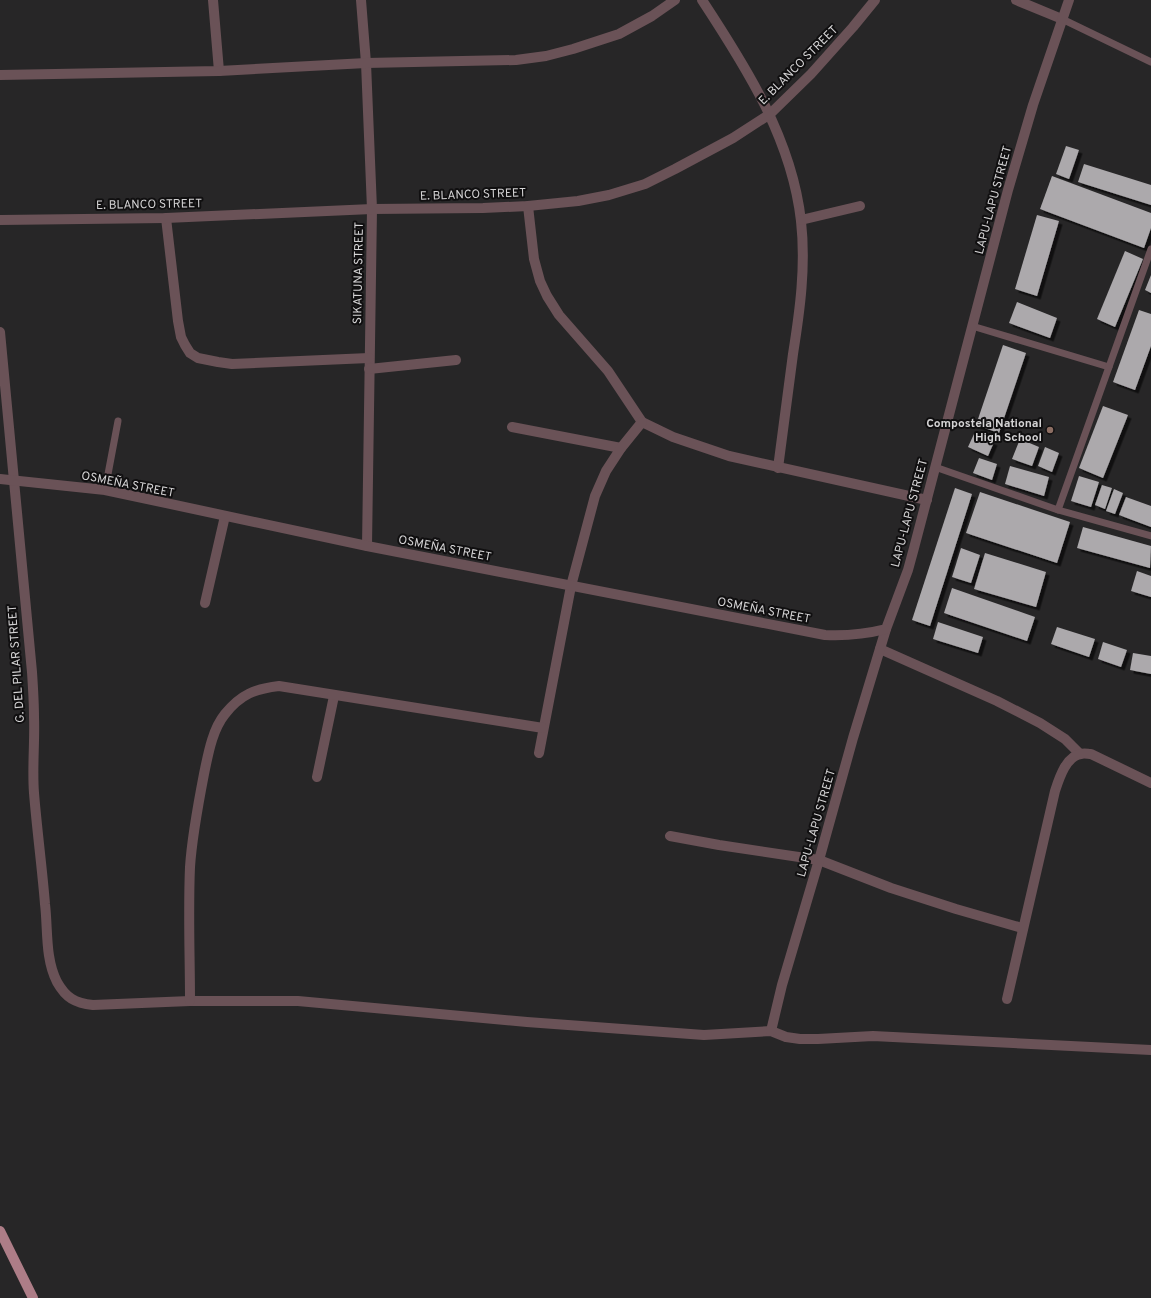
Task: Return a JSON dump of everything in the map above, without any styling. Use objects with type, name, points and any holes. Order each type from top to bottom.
[{"type":"main road","points":[[0,1231],[33,1298]]},
{"type":"street","points":[[213,0],[219,71]]},
{"type":"street","name":"SIKATUNA STREET","points":[[361,0],[366,63],[372,209],[367,546]]},
{"type":"street","points":[[0,75],[219,71],[366,63],[516,60],[546,56],[619,34],[652,16],[675,0]]},
{"type":"street","points":[[702,0],[744,68],[770,114],[784,149],[794,184],[801,220],[803,253],[802,285],[778,468]]},
{"type":"street","name":"E. BLANCO STREET","points":[[0,220],[166,218],[372,209],[483,208],[528,206],[578,201],[609,195],[645,184],[733,138],[770,114],[811,74],[875,0]]},
{"type":"street","points":[[1016,0],[1062,19]]},
{"type":"street","name":"LAPU-LAPU STREET","points":[[771,1032],[782,985],[853,738],[886,629],[908,570],[972,326],[1029,120],[1069,0]]},
{"type":"street","points":[[528,206],[534,259],[546,296],[559,316],[608,371],[642,422],[673,437],[729,456],[927,500]]},
{"type":"street","points":[[801,220],[860,206]]},
{"type":"street","points":[[166,218],[178,321],[181,336],[190,353],[198,358],[232,364],[369,358]]},
{"type":"street","name":"G. DEL PILAR STREET","points":[[0,332],[2,378],[32,672],[34,717],[34,792],[51,967],[62,991],[71,1000],[81,1004],[93,1005],[190,1001]]},
{"type":"street","points":[[369,369],[456,360]]},
{"type":"street","points":[[539,753],[571,586],[595,496],[606,471],[621,448],[642,422]]},
{"type":"street","points":[[512,426],[621,448]]},
{"type":"street","name":"OSMEÑA STREET","points":[[0,479],[105,490],[367,546],[825,635],[856,635],[886,629]]},
{"type":"street","points":[[205,603],[225,516]]},
{"type":"street","points":[[880,649],[997,700],[1040,723],[1065,739],[1080,754]]},
{"type":"street","points":[[544,728],[334,696],[280,686],[250,692],[234,704],[224,716],[209,753],[198,808],[190,866],[190,1001],[298,1001],[528,1022],[704,1035],[771,1032],[786,1037],[800,1039],[873,1036],[1151,1050]]},
{"type":"street","points":[[317,777],[334,696]]},
{"type":"street","points":[[1007,999],[1022,928],[1055,791],[1061,772],[1070,761],[1080,754],[1091,754],[1151,783]]},
{"type":"street","points":[[670,836],[819,860],[891,888],[956,910],[1022,928]]},
{"type":"lane","points":[[1062,19],[1151,62]]},
{"type":"lane","points":[[1058,510],[1151,249]]},
{"type":"lane","points":[[972,326],[1109,367]]},
{"type":"lane","points":[[105,490],[118,421]]},
{"type":"lane","points":[[935,467],[1058,510],[1151,536]]},
{"type":"building","points":[[1066,146],[1079,150],[1069,179],[1056,174]]},
{"type":"building","points":[[1084,164],[1151,185],[1151,205],[1078,182]]},
{"type":"building","points":[[1052,176],[1151,213],[1151,228],[1144,248],[1040,209]]},
{"type":"building","points":[[1037,215],[1059,221],[1037,296],[1015,289]]},
{"type":"building","points":[[1125,251],[1143,259],[1115,327],[1097,319]]},
{"type":"building","points":[[1151,275],[1151,293],[1145,290]]},
{"type":"building","points":[[1017,302],[1057,318],[1050,338],[1009,323]]},
{"type":"building","points":[[1139,310],[1151,314],[1151,346],[1135,390],[1113,382]]},
{"type":"building","points":[[1003,345],[1026,353],[999,433],[976,425]]},
{"type":"building","points":[[1103,406],[1128,415],[1103,478],[1079,468]]},
{"type":"building","points":[[974,434],[994,442],[988,456],[968,447]]},
{"type":"building","points":[[1020,439],[1039,447],[1032,466],[1012,459]]},
{"type":"building","points":[[1045,447],[1059,453],[1052,472],[1038,466]]},
{"type":"building","points":[[979,458],[997,464],[992,480],[973,473]]},
{"type":"building","points":[[1010,466],[1049,477],[1044,496],[1005,484]]},
{"type":"building","points":[[1079,476],[1099,482],[1091,507],[1071,501]]},
{"type":"building","points":[[1102,485],[1112,488],[1105,509],[1095,505]]},
{"type":"building","points":[[955,488],[972,494],[930,626],[912,620]]},
{"type":"building","points":[[1114,489],[1123,493],[1115,514],[1106,511]]},
{"type":"building","points":[[980,492],[1070,522],[1057,563],[966,533]]},
{"type":"building","points":[[1126,497],[1151,506],[1151,527],[1119,515]]},
{"type":"building","points":[[1083,527],[1151,546],[1150,568],[1077,548]]},
{"type":"building","points":[[961,548],[980,555],[971,583],[952,577]]},
{"type":"building","points":[[985,553],[1046,572],[1036,607],[974,589]]},
{"type":"building","points":[[1137,571],[1151,576],[1151,597],[1131,591]]},
{"type":"building","points":[[952,588],[1035,617],[1027,641],[944,613]]},
{"type":"building","points":[[938,622],[983,637],[978,653],[933,639]]},
{"type":"building","points":[[1057,627],[1095,639],[1089,657],[1051,644]]},
{"type":"building","points":[[1103,642],[1127,650],[1121,667],[1098,659]]},
{"type":"building","points":[[1133,653],[1151,656],[1151,674],[1130,670]]},
{"type":"place","name":"Compostela National High School","points":[[1050,430]]}]
